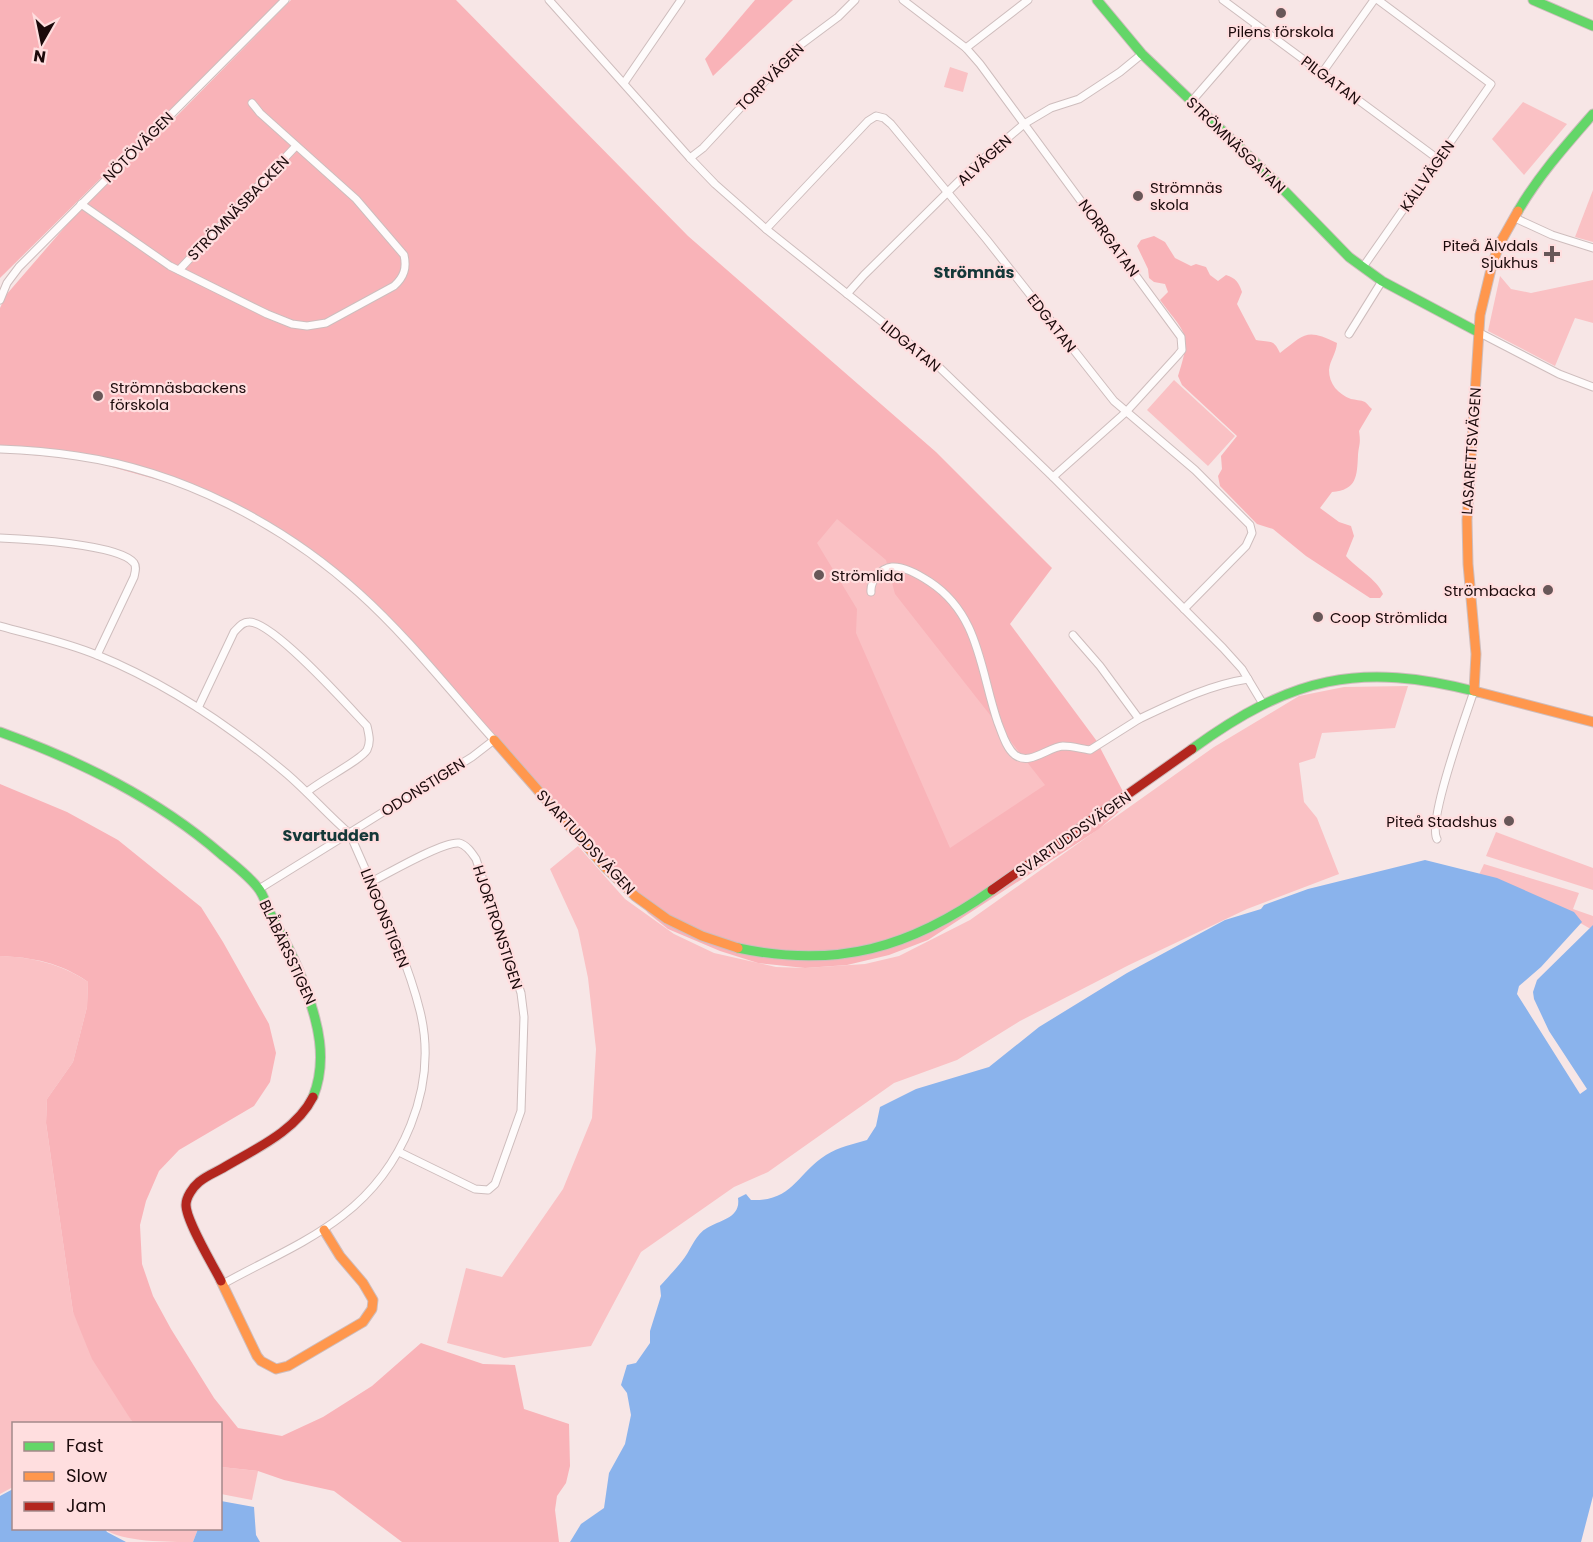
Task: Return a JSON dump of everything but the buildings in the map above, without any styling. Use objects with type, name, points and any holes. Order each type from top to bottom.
[{"type":"street","name":"NÖTÖVÄGEN","points":[[0,300],[7,283],[19,267],[285,0]]},
{"type":"street","name":"LIDGATAN","points":[[549,0],[690,158],[737,205],[940,368],[1053,477],[1224,648],[1248,679],[1263,704]]},
{"type":"street","points":[[624,83],[681,0]]},
{"type":"street","name":"TORPVÄGEN","points":[[690,158],[710,140],[795,49],[838,17],[855,0]]},
{"type":"street","name":"NORRGATAN","points":[[903,0],[966,48],[980,64],[1181,337],[1182,350],[1126,412],[1053,477]]},
{"type":"street","points":[[966,48],[1028,0]]},
{"type":"street","name":"STRÖMNÄSGATAN","points":[[1097,0],[1142,54],[1276,182],[1337,245],[1363,267],[1382,281],[1478,333],[1559,374],[1593,387]]},
{"type":"street","name":"PILGATAN","points":[[1223,0],[1438,159]]},
{"type":"street","points":[[1322,73],[1376,0]]},
{"type":"street","name":"KÄLLVÄGEN","points":[[1363,267],[1491,84],[1376,0]]},
{"type":"street","points":[[1533,0],[1593,26]]},
{"type":"street","points":[[1191,102],[1257,26]]},
{"type":"street","name":"ALVÄGEN","points":[[847,294],[970,170],[1024,124],[1051,108],[1079,99],[1120,72],[1142,54]]},
{"type":"street","name":"STRÖMNÄSBACKEN","points":[[81,204],[160,260],[267,314],[292,324],[307,326],[326,323],[399,281],[405,271],[404,255],[356,199],[252,103]]},
{"type":"street","name":"LASARETTSVÄGEN","points":[[1474,691],[1476,654],[1467,537],[1478,333],[1492,265],[1500,243],[1529,192],[1593,114]]},
{"type":"street","name":"EDGATAN","points":[[766,229],[867,121],[876,116],[884,118],[891,124],[949,192],[1097,381],[1126,412],[1196,470],[1250,525],[1252,533],[1246,546],[1184,609]]},
{"type":"street","name":"STRÖMNÄSBACKEN","points":[[179,270],[296,146]]},
{"type":"street","points":[[1515,218],[1552,235],[1593,248]]},
{"type":"street","points":[[1349,334],[1382,281]]},
{"type":"street","name":"SVARTUDDSVÄGEN","points":[[0,449],[78,456],[115,463],[160,476],[231,506],[309,552],[360,594],[392,626],[602,863],[634,896],[667,918],[728,946],[785,956],[843,955],[897,943],[949,919],[1207,739],[1263,704],[1292,691],[1318,683],[1375,676],[1409,677],[1442,682],[1593,722]]},
{"type":"street","points":[[0,538],[97,548],[134,562],[136,568],[134,577],[97,655]]},
{"type":"street","points":[[871,592],[876,576],[890,567],[896,567],[923,577],[956,603],[965,617],[973,638],[1001,731],[1010,749],[1017,756],[1025,758],[1064,746],[1090,750],[1139,719],[1195,693],[1223,683],[1248,679]]},
{"type":"street","points":[[198,708],[234,632],[242,624],[250,622],[260,624],[267,629],[318,673],[367,726],[370,738],[368,748],[363,755],[307,792]]},
{"type":"street","name":"LINGONSTIGEN","points":[[0,626],[97,655],[198,708],[249,744],[307,792],[333,820],[350,834],[406,967],[424,1033],[422,1077],[417,1104],[399,1152],[362,1200],[324,1230],[223,1284]]},
{"type":"street","points":[[1073,635],[1100,666],[1139,719]]},
{"type":"street","points":[[1437,839],[1435,829],[1443,788],[1474,691]]},
{"type":"street","name":"BLÅBÄRSSTIGEN","points":[[0,732],[84,764],[135,792],[195,832],[259,889],[284,936],[316,1016],[322,1053],[321,1074],[315,1094],[306,1110],[292,1123],[199,1182],[188,1196],[186,1207],[199,1240],[257,1356],[261,1361],[276,1369],[288,1366],[363,1322],[372,1309],[373,1300],[363,1283],[340,1256],[324,1230]]},
{"type":"street","name":"ODONSTIGEN","points":[[259,889],[472,757],[494,740]]},
{"type":"street","name":"HJORTRONSTIGEN","points":[[371,882],[442,847],[457,843],[466,846],[476,859],[521,993],[524,1017],[520,1111],[495,1184],[488,1190],[475,1189],[399,1152]]},
{"type":"shaded area","points":[[0,0],[281,0],[0,278]]},
{"type":"shaded area","points":[[291,0],[456,0],[688,236],[936,452],[1052,568],[1010,624],[1096,740],[1129,803],[1099,829],[928,940],[889,955],[847,965],[805,968],[758,963],[720,951],[668,929],[648,913],[630,889],[385,617],[293,540],[194,490],[87,460],[0,452],[0,308],[6,295],[83,206],[166,127]],"holes":[[[837,519],[886,560],[895,594],[1045,785],[950,848],[856,633],[857,609],[817,543]]]},
{"type":"shaded area","points":[[755,0],[793,0],[713,76],[705,59]]},
{"type":"shaded area","points":[[950,67],[968,73],[963,92],[944,87]]},
{"type":"shaded area","points":[[1523,102],[1567,124],[1524,175],[1492,139]]},
{"type":"shaded area","points":[[1593,190],[1593,242],[1575,237]]},
{"type":"shaded area","points":[[1154,236],[1165,242],[1175,258],[1191,266],[1196,264],[1206,267],[1210,275],[1218,281],[1226,275],[1237,281],[1242,292],[1237,304],[1256,340],[1273,343],[1280,353],[1306,335],[1327,338],[1337,343],[1329,370],[1335,388],[1351,399],[1365,402],[1372,409],[1359,431],[1360,444],[1354,481],[1340,491],[1332,492],[1320,508],[1339,522],[1351,526],[1354,536],[1346,556],[1372,579],[1383,594],[1380,598],[1370,598],[1306,556],[1273,529],[1257,524],[1220,486],[1218,476],[1222,469],[1221,456],[1237,436],[1182,385],[1178,376],[1185,350],[1184,335],[1176,320],[1160,300],[1168,292],[1165,284],[1154,282],[1149,278],[1148,269],[1137,246],[1141,240]]},
{"type":"shaded area","points":[[1500,276],[1511,289],[1531,293],[1593,280],[1593,323],[1575,318],[1555,366],[1488,331]]},
{"type":"shaded area","points":[[1174,380],[1235,436],[1208,466],[1147,410]]},
{"type":"shaded area","points":[[837,518],[925,556],[1088,787],[947,878],[784,558]]},
{"type":"shaded area","points":[[1408,686],[1395,728],[1322,733],[1315,758],[1299,763],[1304,802],[1317,818],[1339,874],[1247,909],[1129,965],[1020,1021],[957,1060],[894,1083],[768,1172],[734,1187],[641,1252],[591,1346],[504,1358],[447,1343],[466,1268],[502,1277],[563,1189],[592,1118],[596,1049],[588,978],[578,930],[550,869],[578,846],[625,899],[674,934],[714,953],[776,967],[805,968],[865,964],[899,956],[970,920],[1214,747],[1299,696],[1344,687]]},
{"type":"shaded area","points":[[0,784],[67,812],[118,840],[201,907],[269,1024],[276,1053],[270,1082],[254,1106],[179,1150],[159,1171],[146,1201],[140,1225],[142,1264],[153,1296],[171,1329],[214,1398],[238,1428],[282,1436],[323,1417],[372,1386],[421,1343],[483,1364],[515,1365],[524,1409],[569,1424],[570,1466],[566,1483],[557,1496],[555,1510],[559,1542],[402,1542],[334,1491],[284,1480],[258,1471],[222,1467],[222,1422],[132,1422],[92,1359],[73,1312],[46,1123],[47,1099],[73,1062],[87,1007],[88,982],[68,970],[46,962],[0,956]]},
{"type":"shaded area","points":[[1496,832],[1593,868],[1593,890],[1486,856]]},
{"type":"shaded area","points":[[1484,864],[1579,893],[1573,909],[1593,916],[1593,928],[1477,879]]},
{"type":"shaded area","points":[[0,956],[24,958],[57,966],[88,982],[87,1007],[73,1062],[47,1099],[46,1123],[73,1312],[132,1422],[12,1422],[12,1488],[0,1494]]},
{"type":"shaded area","points":[[222,1467],[258,1471],[252,1500],[222,1494]]},
{"type":"shaded area","points":[[107,1530],[198,1530],[193,1542],[133,1539]]},
{"type":"water","points":[[1425,860],[1497,878],[1574,912],[1582,922],[1541,967],[1519,986],[1517,994],[1580,1094],[1587,1089],[1549,1031],[1533,992],[1537,980],[1593,925],[1593,1496],[1581,1542],[570,1542],[581,1524],[604,1508],[609,1473],[625,1444],[631,1415],[627,1393],[621,1385],[627,1365],[636,1363],[650,1343],[650,1331],[661,1296],[660,1286],[682,1261],[700,1234],[733,1214],[738,1205],[738,1198],[746,1194],[751,1200],[765,1199],[786,1191],[826,1155],[867,1140],[876,1126],[880,1107],[916,1089],[989,1067],[1039,1027],[1127,973],[1225,920],[1261,909],[1264,905],[1308,889]]},
{"type":"water","points":[[12,1490],[12,1530],[106,1530],[126,1542],[0,1542],[0,1496]]},
{"type":"water","points":[[222,1501],[254,1507],[256,1535],[260,1542],[193,1542],[198,1530],[222,1530]]},
{"type":"traffic: fast","points":[[1097,0],[1142,54],[1276,182],[1349,257],[1382,281],[1478,332]]},
{"type":"traffic: fast","points":[[1533,0],[1593,26]]},
{"type":"traffic: fast","points":[[1518,211],[1544,173],[1593,114]]},
{"type":"traffic: fast","points":[[1192,749],[1262,705],[1295,691],[1327,682],[1361,677],[1397,678],[1478,692]]},
{"type":"traffic: fast","points":[[0,732],[59,755],[144,798],[196,834],[254,883],[262,894],[293,958],[314,1014],[320,1041],[320,1069],[313,1097]]},
{"type":"traffic: fast","points":[[738,948],[774,954],[808,956],[871,949],[932,926],[992,890]]},
{"type":"traffic: slow","points":[[1474,691],[1476,654],[1468,564],[1467,520],[1480,315],[1492,265],[1500,243],[1518,211]]},
{"type":"traffic: slow","points":[[1478,692],[1593,722]]},
{"type":"traffic: slow","points":[[494,740],[605,867],[635,896],[667,919],[702,936],[738,948]]},
{"type":"traffic: slow","points":[[221,1281],[257,1356],[261,1361],[276,1369],[288,1366],[363,1322],[372,1309],[373,1300],[363,1283],[340,1256],[324,1230]]},
{"type":"traffic: jam","points":[[992,890],[1192,749]]},
{"type":"traffic: jam","points":[[221,1281],[190,1221],[186,1202],[194,1187],[202,1180],[274,1138],[296,1120],[313,1097]]},
{"type":"place","name":"Pilens förskola","points":[[1281,13]]},
{"type":"place","name":"Strömnäs skola","points":[[1138,196]]},
{"type":"place","name":"Piteå Älvdals Sjukhus","points":[[1552,254]]},
{"type":"place","name":"Strömnäsbackens förskola","points":[[98,396]]},
{"type":"place","name":"Strömlida","points":[[819,575]]},
{"type":"place","name":"Strömbacka","points":[[1548,590]]},
{"type":"place","name":"Coop Strömlida","points":[[1318,617]]},
{"type":"place","name":"Piteå Stadshus","points":[[1509,821]]},
{"type":"district","name":"Strömnäs","points":[[974,272]]},
{"type":"district","name":"Svartudden","points":[[331,835]]}]
